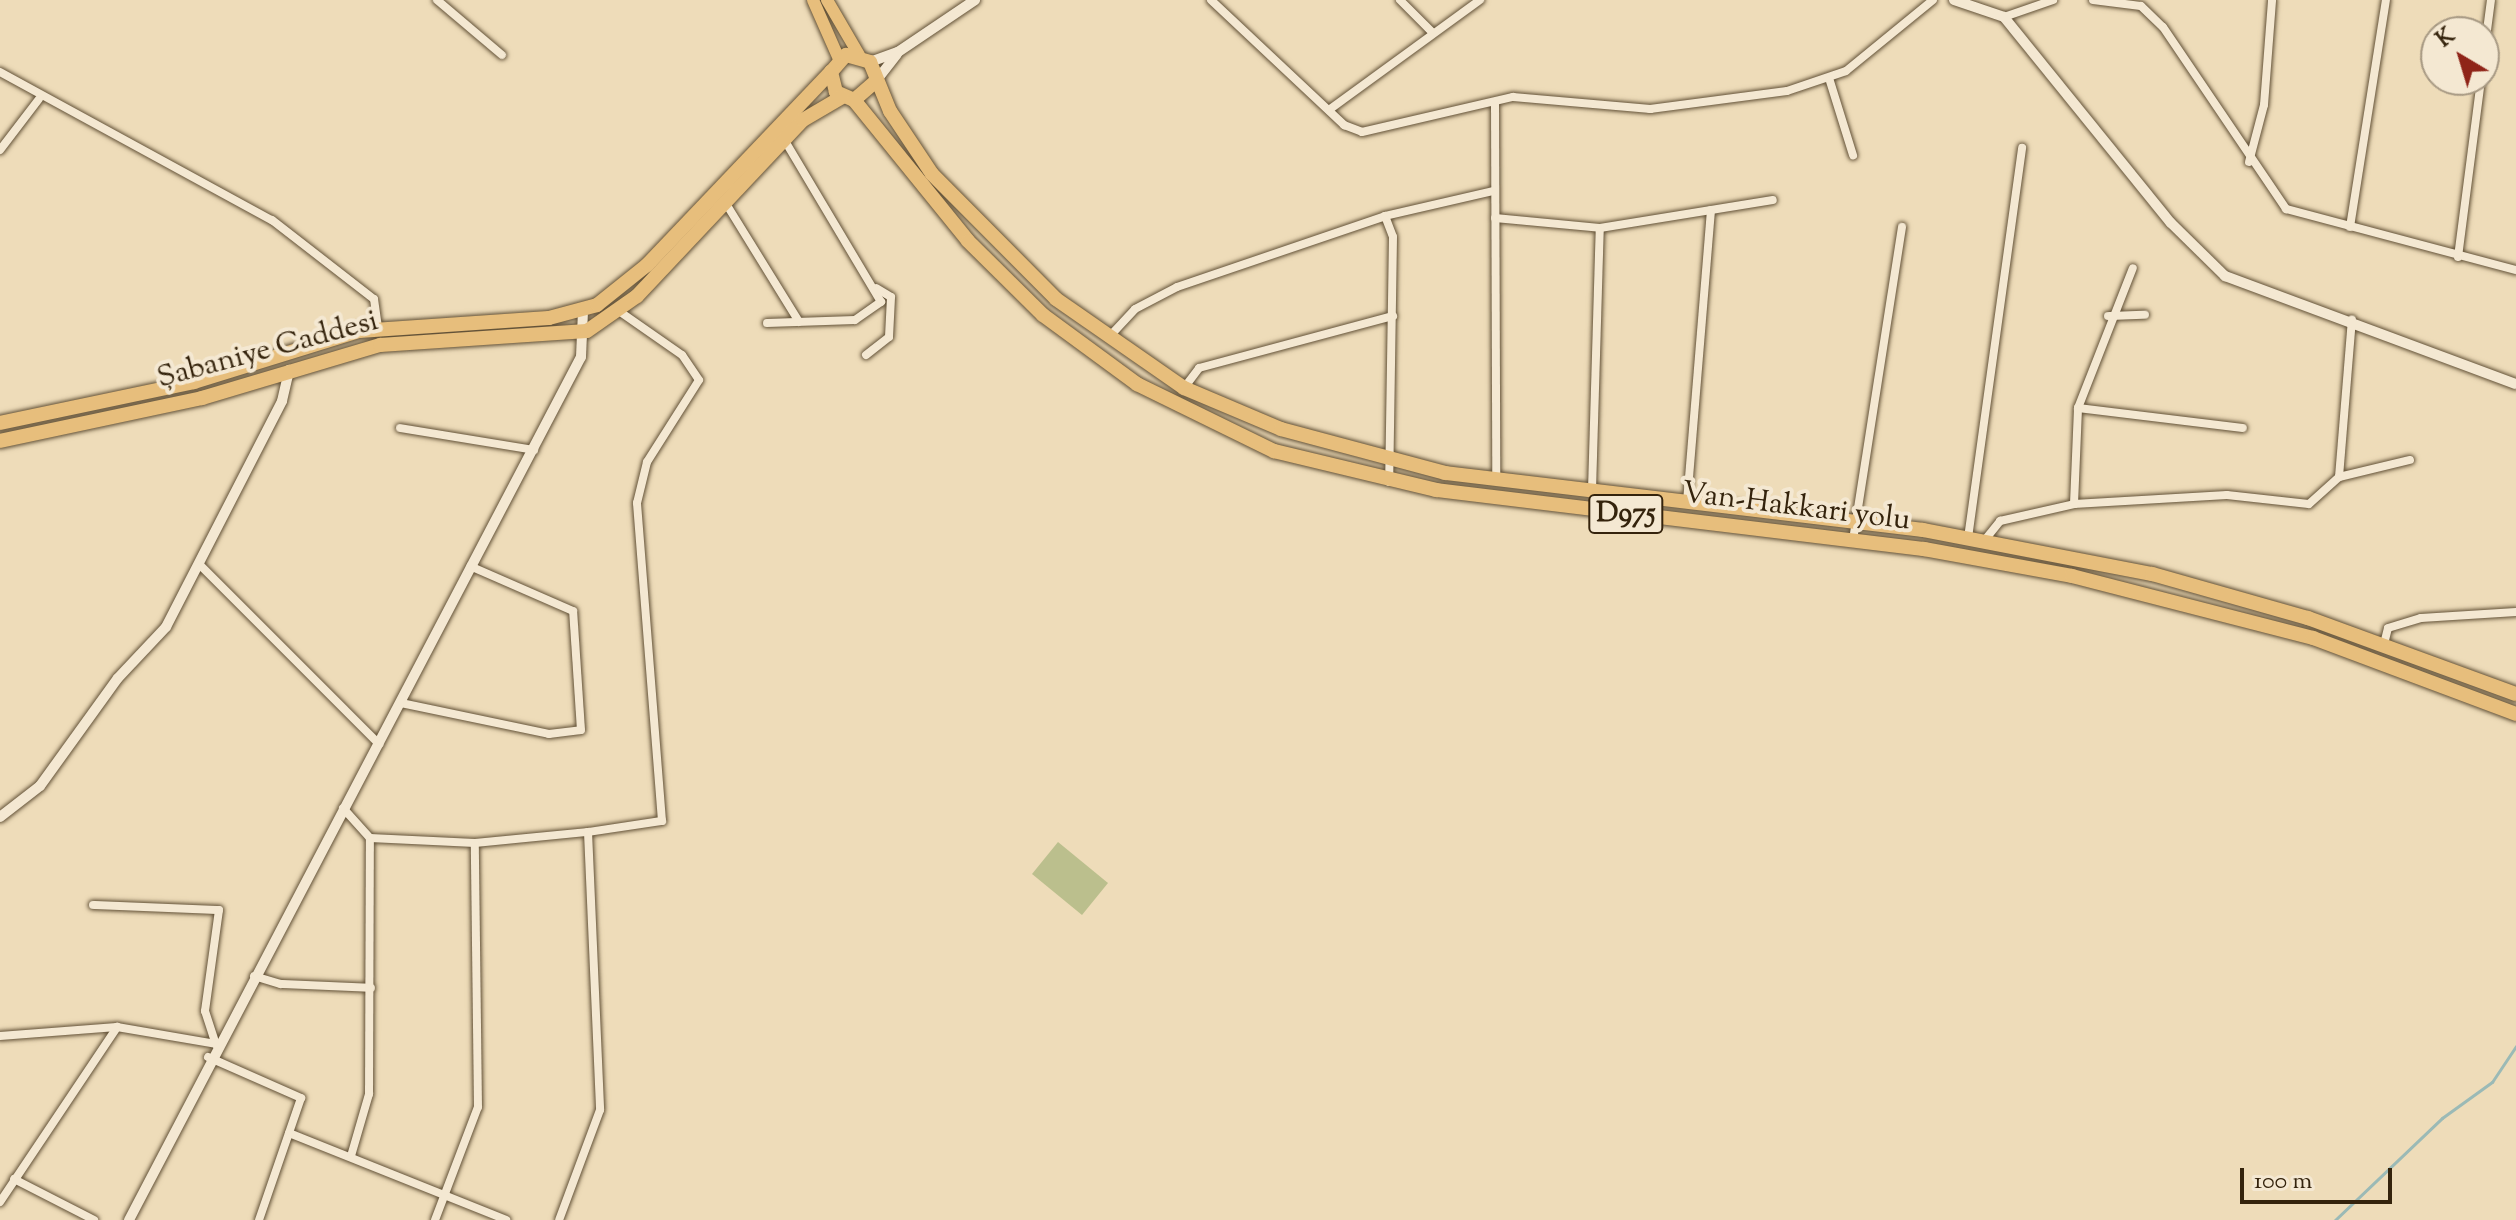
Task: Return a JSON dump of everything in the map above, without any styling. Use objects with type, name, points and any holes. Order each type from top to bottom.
[{"type":"highway","points":[[0,423],[194,382],[378,328],[583,311],[608,299],[835,65],[865,58],[876,81]]},
{"type":"highway","name":"Van-Hakkari yolu","points":[[835,65],[848,98],[968,241],[1098,360],[1274,451],[1389,483],[1853,540],[2207,607],[2516,714]]},
{"type":"highway","name":"Şabaniye Caddesi","points":[[0,441],[145,412],[289,370],[414,341],[587,331],[619,311],[784,139],[876,81]]},
{"type":"highway","name":"D975","points":[[876,81],[907,140],[980,228],[1107,342],[1184,388],[1281,429],[1389,463],[1968,538],[2196,585],[2384,644],[2516,694]]},
{"type":"highway","points":[[968,241],[980,228]]},
{"type":"highway","points":[[1274,451],[1281,429]]},
{"type":"main road","points":[[813,0],[835,65]]},
{"type":"main road","points":[[827,0],[865,58]]},
{"type":"street","points":[[437,0],[502,55]]},
{"type":"street","points":[[876,81],[898,52],[975,0]]},
{"type":"street","points":[[1211,0],[1329,110],[1362,132],[1513,97],[1694,106],[1829,78],[1933,0]]},
{"type":"street","points":[[1400,0],[1432,32]]},
{"type":"street","points":[[1329,110],[1480,0]]},
{"type":"street","points":[[1954,0],[2004,17],[2171,223],[2225,276],[2352,320],[2516,384]]},
{"type":"street","points":[[2004,17],[2053,0]]},
{"type":"street","points":[[2093,0],[2141,3],[2163,27],[2249,162],[2286,209],[2516,270]]},
{"type":"street","points":[[2249,162],[2264,105],[2272,0]]},
{"type":"street","points":[[2350,227],[2386,0]]},
{"type":"street","points":[[865,58],[898,52]]},
{"type":"street","points":[[0,72],[39,99],[272,220],[374,299],[378,328]]},
{"type":"street","points":[[1829,78],[1853,155]]},
{"type":"street","points":[[2458,257],[2479,96]]},
{"type":"street","points":[[0,150],[39,99]]},
{"type":"street","points":[[1495,103],[1496,479]]},
{"type":"street","points":[[767,323],[868,316],[881,302],[876,288],[784,139]]},
{"type":"street","points":[[1968,538],[2022,148]]},
{"type":"street","points":[[1107,342],[1135,309],[1177,287],[1385,216],[1493,191]]},
{"type":"street","points":[[1495,218],[1600,228],[1773,200]]},
{"type":"street","points":[[724,202],[799,322]]},
{"type":"street","points":[[1687,502],[1711,210]]},
{"type":"street","points":[[1385,216],[1393,237],[1389,483]]},
{"type":"street","points":[[1853,540],[1902,227]]},
{"type":"street","points":[[1592,490],[1600,228]]},
{"type":"street","points":[[2074,504],[2078,408],[2108,316],[2133,268]]},
{"type":"street","points":[[866,355],[889,337],[891,297],[876,288]]},
{"type":"street","points":[[370,838],[475,843],[641,830],[662,821],[637,503],[647,462],[699,380],[682,355],[619,311],[608,299]]},
{"type":"street","points":[[129,1220],[208,1057],[379,744],[470,566],[534,450],[587,331],[583,311]]},
{"type":"street","points":[[2108,316],[2145,315]]},
{"type":"street","points":[[1184,388],[1199,368],[1393,316]]},
{"type":"street","points":[[2339,477],[2352,320]]},
{"type":"street","points":[[0,817],[63,759],[118,678],[166,627],[282,401],[289,370]]},
{"type":"street","points":[[2078,408],[2153,423],[2243,428]]},
{"type":"street","points":[[400,428],[534,450]]},
{"type":"street","points":[[1984,541],[2000,521],[2074,504],[2227,495],[2309,504],[2339,477],[2410,460]]},
{"type":"street","points":[[199,564],[379,744]]},
{"type":"street","points":[[401,703],[508,728],[581,730],[573,611],[470,566]]},
{"type":"street","points":[[2384,644],[2388,628],[2421,618],[2516,612]]},
{"type":"street","points":[[343,808],[370,838],[369,1094],[351,1156]]},
{"type":"street","points":[[559,1220],[600,1110],[588,832]]},
{"type":"street","points":[[435,1220],[478,1107],[475,843]]},
{"type":"street","points":[[93,905],[219,910],[205,1011],[216,1044]]},
{"type":"street","points":[[253,975],[281,984],[371,988]]},
{"type":"street","points":[[0,1036],[117,1027],[216,1044]]},
{"type":"street","points":[[0,1202],[117,1027]]},
{"type":"street","points":[[208,1057],[301,1098],[259,1220]]},
{"type":"street","points":[[289,1133],[506,1220]]},
{"type":"street","points":[[14,1179],[94,1220]]},
{"type":"green space","points":[[1058,842],[1108,883],[1082,915],[1032,874]]},
{"type":"waterway","points":[[2335,1220],[2442,1118],[2492,1082],[2516,1046]]}]
